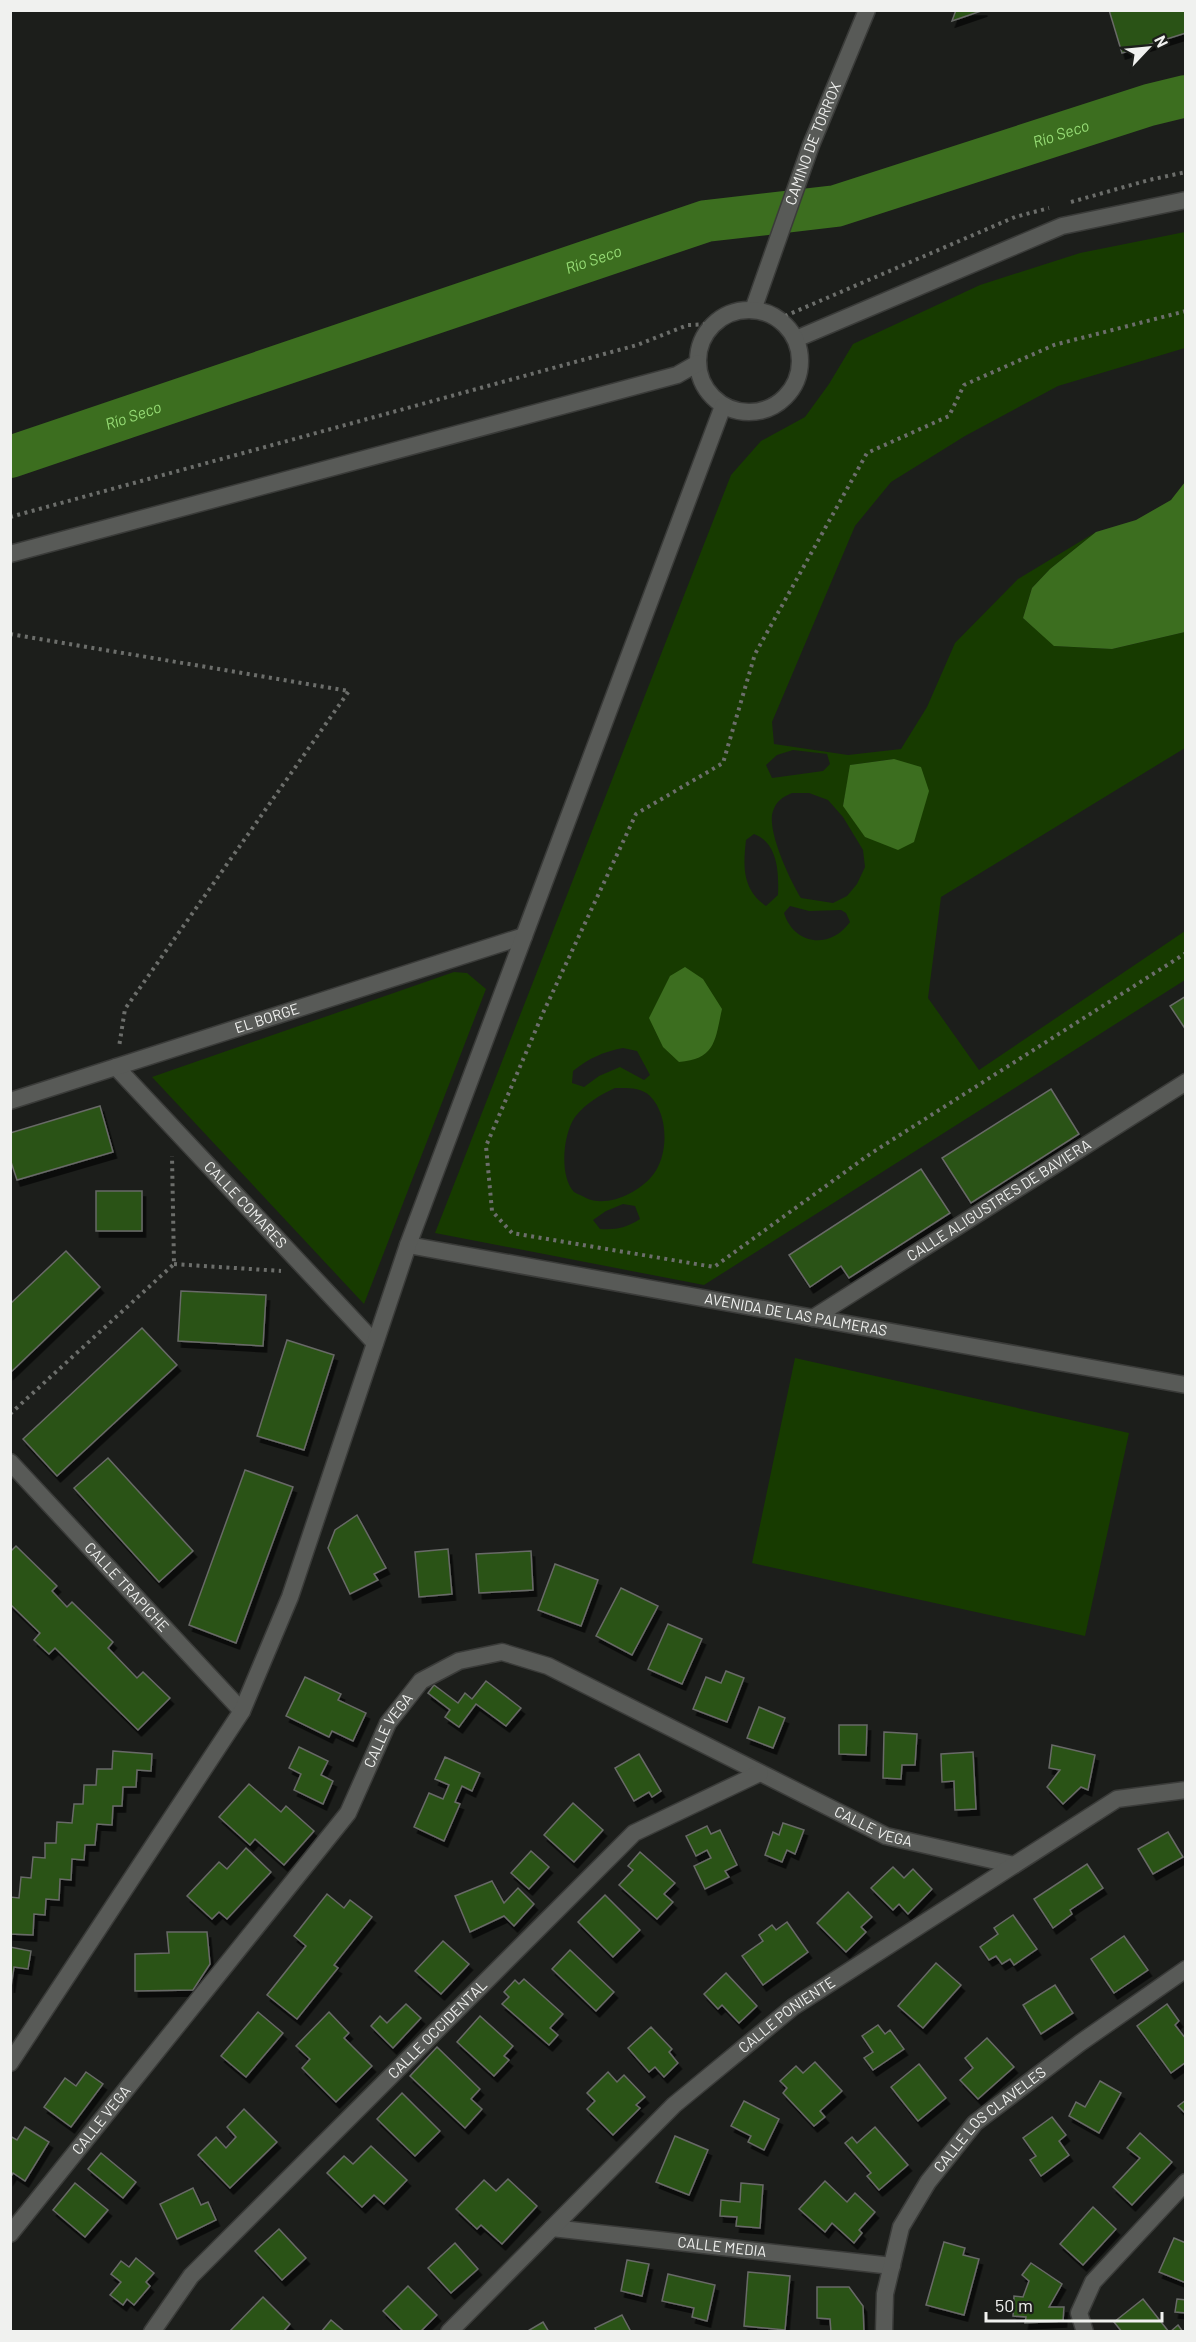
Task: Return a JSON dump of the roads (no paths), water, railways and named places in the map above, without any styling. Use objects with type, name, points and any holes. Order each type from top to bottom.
[{"type":"street","name":"CAMINO DE TORROX","points":[[753,310],[812,145],[867,10]]},
{"type":"street","points":[[796,339],[1062,226],[1185,200]]},
{"type":"street","points":[[753,310],[778,319],[796,339],[801,365],[792,389],[774,407],[748,413],[723,406],[707,391],[698,363],[700,346],[713,324],[731,313],[753,310]]},
{"type":"street","points":[[10,554],[677,375],[698,363]]},
{"type":"street","points":[[10,2063],[242,1711],[290,1597],[408,1245],[723,406]]},
{"type":"street","name":"EL BORGE","points":[[10,1101],[524,936]]},
{"type":"street","name":"CALLE COMARES","points":[[116,1067],[375,1343]]},
{"type":"street","name":"CALLE ALIGUSTRES DE BAVIERA","points":[[813,1318],[1185,1082]]},
{"type":"street","name":"AVENIDA DE LAS PALMERAS","points":[[408,1245],[1185,1385]]},
{"type":"street","name":"CALLE TRAPICHE","points":[[10,1462],[242,1711]]},
{"type":"street","name":"CALLE VEGA","points":[[10,2234],[348,1813],[388,1723],[421,1681],[459,1661],[502,1652],[548,1666],[886,1836],[1014,1865]]},
{"type":"street","name":"CALLE OCCIDENTAL","points":[[152,2331],[191,2276],[634,1833],[760,1773]]},
{"type":"street","name":"CALLE PONIENTE","points":[[449,2331],[674,2105],[793,2007],[1117,1799],[1185,1790]]},
{"type":"street","name":"CALLE LOS CLAVELES","points":[[884,2331],[885,2294],[901,2227],[928,2182],[975,2123],[1080,2043],[1185,1969]]},
{"type":"street","points":[[1085,2331],[1079,2313],[1093,2282],[1185,2182]]},
{"type":"street","name":"CALLE MEDIA","points":[[552,2228],[892,2266]]},
{"type":"waterway","name":"Río Seco","points":[[10,457],[706,221],[836,206],[1149,105],[1186,96]]}]
